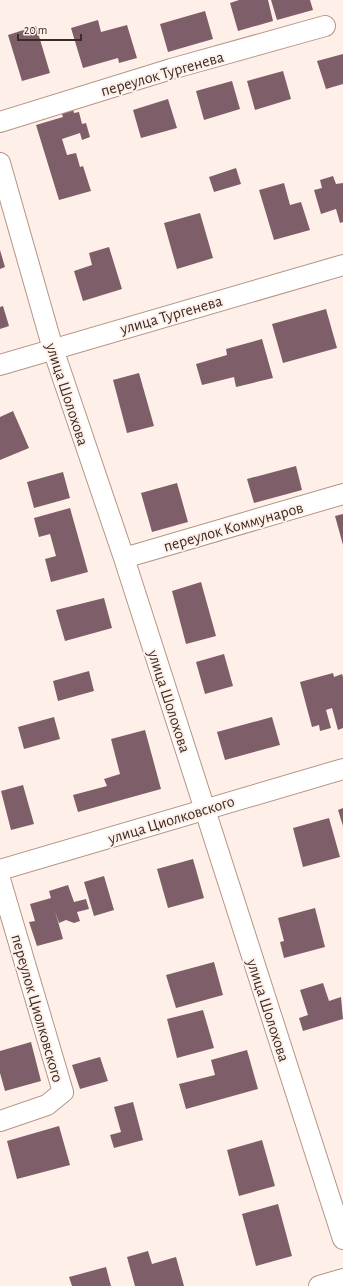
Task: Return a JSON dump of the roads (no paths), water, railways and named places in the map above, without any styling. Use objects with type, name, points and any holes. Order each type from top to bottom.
[{"type":"street","name":"переулок Тургенева","points":[[0,122],[170,69],[325,26]]},
{"type":"street","name":"улица Шолохова","points":[[0,163],[53,349],[124,558],[343,1239]]},
{"type":"street","name":"улица Тургенева","points":[[0,365],[343,265]]},
{"type":"street","name":"переулок Коммунаров","points":[[124,558],[343,494]]},
{"type":"street","name":"улица Циолковского","points":[[0,870],[343,769]]},
{"type":"street","name":"переулок Циолковского","points":[[0,879],[63,1092],[48,1105],[0,1121]]},
{"type":"street","points":[[319,1286],[343,1279]]}]
